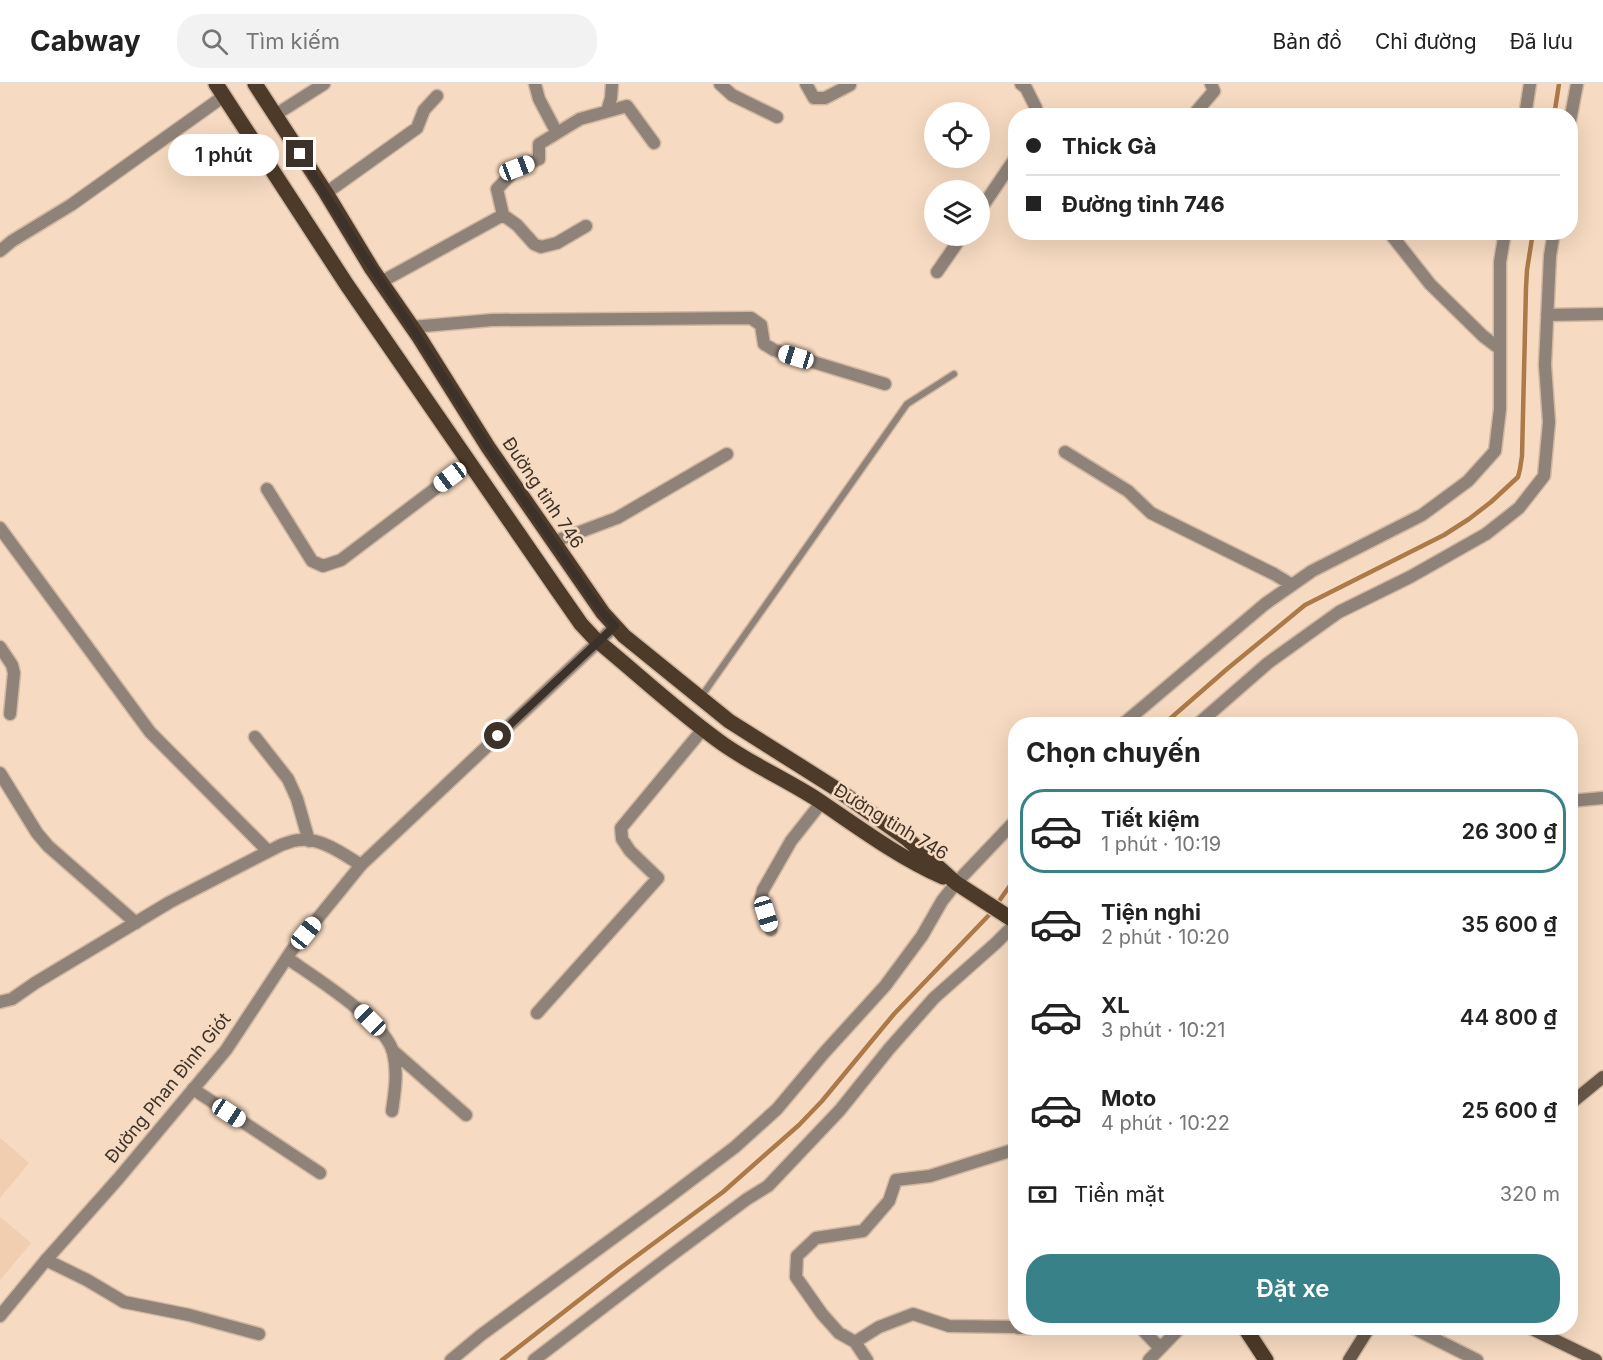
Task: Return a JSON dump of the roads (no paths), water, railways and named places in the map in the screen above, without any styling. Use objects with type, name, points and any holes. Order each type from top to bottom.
[{"type":"main road","name":"Đường tỉnh 746","points":[[255,84],[488,447],[603,613],[624,636],[729,721],[835,788],[906,838],[956,883]]},
{"type":"main road","name":"Đường tỉnh 746","points":[[220,90],[347,285],[581,624],[598,642],[724,744],[821,803],[895,852],[956,883]]},
{"type":"main road","points":[[956,883],[1008,917]]},
{"type":"main road","points":[[1578,1097],[1603,1077]]},
{"type":"main road","points":[[1250,1335],[1266,1360]]},
{"type":"main road","points":[[1348,1360],[1364,1335]]},
{"type":"main road","points":[[1544,1335],[1596,1360]]},
{"type":"street","points":[[275,115],[324,84]]},
{"type":"street","points":[[535,84],[539,99],[557,133]]},
{"type":"street","points":[[607,111],[612,84]]},
{"type":"street","points":[[720,84],[732,95],[777,117]]},
{"type":"street","points":[[806,84],[814,98],[825,98],[850,85]]},
{"type":"street","points":[[1021,84],[1026,88],[1036,108]]},
{"type":"street","points":[[1199,108],[1214,91],[1211,84]]},
{"type":"street","points":[[1526,108],[1530,84]]},
{"type":"street","points":[[1572,108],[1577,84]]},
{"type":"street","points":[[0,251],[12,241],[71,205],[220,90]]},
{"type":"street","points":[[326,193],[417,128],[424,110],[437,96]]},
{"type":"street","points":[[586,226],[557,243],[541,247],[534,244],[517,225],[503,215],[497,189],[517,168],[539,159],[539,144],[580,119],[607,111],[627,106],[654,143]]},
{"type":"street","points":[[990,195],[1008,169]]},
{"type":"street","points":[[381,282],[503,215]]},
{"type":"street","points":[[1395,240],[1430,284],[1483,336],[1500,349]]},
{"type":"street","points":[[1131,717],[1265,604],[1312,571],[1422,515],[1468,481],[1495,451],[1500,409],[1500,262],[1504,240]]},
{"type":"street","points":[[1206,717],[1268,663],[1339,612],[1410,577],[1486,534],[1519,508],[1544,476],[1550,422],[1545,365],[1553,240]]},
{"type":"street","points":[[937,272],[955,246]]},
{"type":"street","points":[[1547,315],[1603,314]]},
{"type":"street","points":[[412,327],[492,320],[751,318],[761,326],[765,344],[774,350],[885,384]]},
{"type":"street","points":[[1065,452],[1128,491],[1151,513],[1292,585]]},
{"type":"street","points":[[553,542],[617,518],[727,454]]},
{"type":"street","points":[[267,489],[312,561],[322,566],[341,560],[469,463]]},
{"type":"street","points":[[0,528],[150,732],[268,851]]},
{"type":"street","name":"Đường Phan Đình Giót","points":[[0,1316],[226,1050],[287,958],[361,865],[615,626]]},
{"type":"street","points":[[0,647],[12,665],[14,673],[10,714]]},
{"type":"street","points":[[537,1014],[658,878],[630,851],[622,839],[621,828],[703,729]]},
{"type":"street","points":[[255,737],[288,779],[309,841]]},
{"type":"street","points":[[1,776],[37,833],[48,846],[136,923]]},
{"type":"street","points":[[1578,800],[1603,798]]},
{"type":"street","points":[[771,930],[761,898],[763,890],[790,841],[821,803]]},
{"type":"street","points":[[451,1360],[481,1335],[726,1154],[777,1109],[885,986],[956,883],[1008,828]]},
{"type":"street","points":[[0,1002],[12,999],[170,902],[281,845],[299,840],[319,842],[361,865]]},
{"type":"street","points":[[534,1360],[747,1199],[768,1186],[840,1110],[934,998],[1008,931]]},
{"type":"street","points":[[287,958],[360,1010],[380,1030],[392,1050],[466,1115]]},
{"type":"street","points":[[392,1050],[397,1080],[392,1111]]},
{"type":"street","points":[[193,1089],[321,1173]]},
{"type":"street","points":[[867,1360],[855,1342],[839,1333],[827,1320],[796,1277],[797,1256],[816,1238],[863,1231],[889,1201],[897,1180],[930,1176],[1008,1152]]},
{"type":"street","points":[[46,1260],[87,1280],[124,1302],[189,1315],[259,1334]]},
{"type":"street","points":[[855,1342],[879,1327],[913,1314],[949,1326],[1008,1327]]},
{"type":"street","points":[[1148,1335],[1160,1348]]},
{"type":"street","points":[[1149,1360],[1173,1335]]},
{"type":"street","points":[[1427,1335],[1478,1360]]},
{"type":"lane","points":[[700,698],[907,404],[954,374]]},
{"type":"waterway","points":[[1555,108],[1559,84]]},
{"type":"waterway","points":[[1172,717],[1305,605],[1444,535],[1491,502],[1518,477],[1522,456],[1527,270],[1532,240]]},
{"type":"waterway","points":[[502,1360],[723,1192],[799,1125],[822,1101],[894,1014],[990,914],[1008,888]]}]
